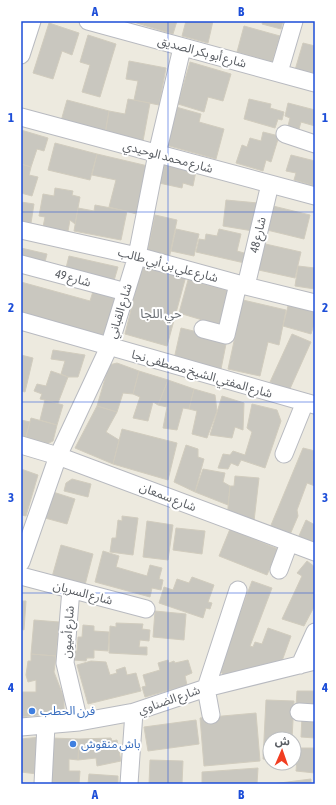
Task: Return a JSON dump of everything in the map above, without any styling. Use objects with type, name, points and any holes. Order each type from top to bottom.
[{"type":"street","points":[[21,55],[32,21]]},
{"type":"street","name":"شارع أبو بكر الصديق","points":[[88,21],[182,48],[280,72],[315,83]]},
{"type":"street","points":[[280,72],[294,21]]},
{"type":"street","name":"شارع القباني","points":[[21,562],[58,456],[109,347],[137,256],[157,154],[182,48]]},
{"type":"street","name":"شارع محمد الوحيدي","points":[[21,118],[315,196]]},
{"type":"street","points":[[285,134],[315,144]]},
{"type":"street","name":"شارع 48","points":[[203,329],[226,335],[242,285],[270,184]]},
{"type":"street","name":"شارع علي بن أبي طالب","points":[[21,230],[137,256],[242,285],[315,303]]},
{"type":"street","name":"شارع 49","points":[[21,264],[126,292]]},
{"type":"street","name":"شارع المفتي الشيخ مصطفى نجا","points":[[21,321],[310,404]]},
{"type":"street","points":[[284,454],[310,404]]},
{"type":"street","name":"شارع سمعان","points":[[21,445],[58,456],[315,552]]},
{"type":"street","points":[[279,570],[290,543]]},
{"type":"street","name":"شارع السريان","points":[[21,576],[146,609]]},
{"type":"street","name":"شارع أميون","points":[[71,589],[65,663],[79,722]]},
{"type":"street","points":[[211,715],[206,688],[238,590]]},
{"type":"street","points":[[307,663],[315,632]]},
{"type":"street","name":"شارع الضناوي","points":[[21,727],[79,722],[134,712],[206,688],[307,663]]},
{"type":"street","points":[[129,784],[134,712]]},
{"type":"street","points":[[43,784],[46,725]]},
{"type":"building","points":[[131,21],[145,21],[143,25]]},
{"type":"building","points":[[145,21],[177,21],[173,34],[143,25]]},
{"type":"building","points":[[186,21],[213,21],[208,43],[182,36]]},
{"type":"building","points":[[263,21],[283,21],[281,29],[262,24]]},
{"type":"building","points":[[49,23],[79,33],[72,55],[62,51],[53,79],[33,73]]},
{"type":"building","points":[[244,26],[280,36],[272,62],[237,52]]},
{"type":"building","points":[[88,35],[116,44],[100,97],[82,92],[90,65],[80,62]]},
{"type":"building","points":[[303,43],[315,46],[315,75],[295,70]]},
{"type":"building","points":[[129,61],[166,68],[159,105],[134,100],[138,81],[126,79]]},
{"type":"building","points":[[190,62],[231,74],[223,101],[208,97],[204,112],[178,104]]},
{"type":"building","points":[[128,99],[150,103],[143,141],[105,134],[109,111],[125,114]]},
{"type":"building","points":[[249,99],[271,104],[270,108],[284,112],[282,120],[278,119],[275,128],[244,119]]},
{"type":"building","points":[[67,100],[109,111],[105,134],[61,121]]},
{"type":"building","points":[[288,103],[315,110],[315,126],[301,122],[299,129],[288,126],[290,118],[285,116]]},
{"type":"building","points":[[176,107],[201,114],[199,122],[224,129],[216,159],[166,145]]},
{"type":"building","points":[[21,130],[48,138],[44,151],[37,149],[31,167],[21,164]]},
{"type":"building","points":[[263,132],[279,136],[271,162],[266,160],[263,171],[236,163],[242,145],[247,147],[250,138],[261,141]]},
{"type":"building","points":[[55,143],[97,154],[90,180],[48,170]]},
{"type":"building","points":[[97,154],[148,166],[137,214],[109,207],[116,180],[92,175]]},
{"type":"building","points":[[291,155],[315,161],[315,186],[294,180],[296,173],[286,171]]},
{"type":"building","points":[[21,164],[31,167],[29,175],[38,177],[32,196],[21,193]]},
{"type":"building","points":[[163,164],[196,171],[193,186],[183,183],[182,188],[159,183]]},
{"type":"building","points":[[55,188],[73,191],[72,195],[80,197],[75,224],[70,220],[68,231],[43,227],[45,217],[39,216],[43,194],[54,196]]},
{"type":"building","points":[[226,200],[258,203],[253,231],[223,226]]},
{"type":"building","points":[[21,202],[34,204],[31,223],[21,221]]},
{"type":"building","points":[[95,205],[127,211],[121,240],[74,231],[78,208],[94,211]]},
{"type":"building","points":[[273,206],[310,215],[304,239],[267,230]]},
{"type":"building","points":[[155,215],[177,220],[169,259],[147,254]]},
{"type":"building","points":[[176,229],[199,234],[194,256],[171,251]]},
{"type":"building","points":[[219,229],[241,234],[237,251],[251,255],[249,264],[196,252],[199,239],[205,240],[206,234],[217,236]]},
{"type":"building","points":[[261,243],[301,252],[295,278],[254,269]]},
{"type":"building","points":[[21,248],[47,254],[44,266],[21,260]]},
{"type":"building","points":[[69,256],[118,267],[113,284],[65,272]]},
{"type":"building","points":[[142,265],[186,276],[167,346],[125,334]]},
{"type":"building","points":[[298,266],[315,268],[315,289],[295,286]]},
{"type":"building","points":[[188,280],[229,291],[219,325],[179,313]]},
{"type":"building","points":[[21,282],[90,301],[95,285],[117,292],[105,336],[21,312]]},
{"type":"building","points":[[243,300],[286,310],[279,345],[268,342],[260,376],[228,369]]},
{"type":"building","points":[[289,302],[315,309],[315,321],[311,334],[283,326]]},
{"type":"building","points":[[181,328],[227,339],[221,369],[174,359]]},
{"type":"building","points":[[292,334],[311,342],[289,391],[270,382]]},
{"type":"building","points":[[53,350],[85,355],[78,377],[68,377],[61,374],[65,361],[51,359]]},
{"type":"building","points":[[21,355],[33,358],[25,392],[21,391]]},
{"type":"building","points":[[117,363],[139,371],[133,394],[123,393],[117,412],[97,406],[109,365]]},
{"type":"building","points":[[51,371],[68,377],[58,403],[40,399],[42,394],[34,391],[37,384],[46,386]]},
{"type":"building","points":[[139,371],[168,380],[158,405],[153,402],[148,421],[133,418],[140,397],[133,394]]},
{"type":"building","points":[[168,380],[194,389],[189,409],[183,408],[177,430],[163,428],[167,407],[158,405]]},
{"type":"building","points":[[194,389],[215,395],[217,411],[207,438],[192,434],[197,411],[189,409]]},
{"type":"building","points":[[222,396],[244,403],[243,430],[235,427],[232,438],[210,435]]},
{"type":"building","points":[[45,400],[63,405],[57,425],[40,420]]},
{"type":"building","points":[[252,404],[277,410],[281,421],[265,468],[241,460],[238,466],[231,463],[228,469],[218,468],[223,454],[230,455],[233,451],[245,455],[252,432],[247,428]]},
{"type":"building","points":[[97,406],[117,412],[106,432],[119,440],[113,464],[75,448]]},
{"type":"building","points":[[31,418],[57,425],[53,441],[45,445],[25,440]]},
{"type":"building","points":[[21,420],[30,422],[25,440],[21,439]]},
{"type":"building","points":[[122,429],[177,443],[168,480],[113,464]]},
{"type":"building","points":[[186,445],[198,449],[198,457],[204,459],[195,492],[174,482]]},
{"type":"building","points":[[303,448],[315,451],[313,461],[315,461],[315,486],[307,483],[297,510],[298,516],[289,537],[269,530]]},
{"type":"building","points":[[21,469],[38,475],[26,516],[21,515]]},
{"type":"building","points":[[203,469],[225,473],[223,482],[230,486],[228,505],[195,492]]},
{"type":"building","points":[[235,476],[259,478],[254,521],[227,519],[230,486],[234,486]]},
{"type":"building","points":[[72,479],[91,484],[88,497],[64,491],[66,483]]},
{"type":"building","points":[[53,492],[75,499],[67,524],[45,518]]},
{"type":"building","points":[[122,516],[138,518],[133,555],[110,552],[112,538],[116,538],[118,520],[122,521]]},
{"type":"building","points":[[306,520],[315,525],[315,545],[298,538]]},
{"type":"building","points":[[147,521],[173,525],[168,560],[143,557]]},
{"type":"building","points":[[176,528],[205,531],[202,554],[173,550]]},
{"type":"building","points":[[230,529],[278,549],[267,575],[219,556]]},
{"type":"building","points":[[61,545],[93,554],[85,585],[52,577]]},
{"type":"building","points":[[103,551],[119,556],[116,567],[147,576],[150,565],[162,568],[159,579],[163,580],[161,590],[152,588],[150,597],[95,582]]},
{"type":"building","points":[[307,561],[315,567],[315,605],[304,626],[282,619],[302,576],[297,573]]},
{"type":"building","points":[[192,577],[214,585],[208,602],[212,603],[210,609],[206,608],[203,618],[159,603],[164,587],[173,590],[177,579],[189,583]]},
{"type":"building","points":[[252,581],[272,588],[250,646],[253,647],[255,642],[262,644],[268,628],[291,636],[282,661],[224,676],[219,669]]},
{"type":"building","points":[[21,601],[26,601],[24,630],[21,629]]},
{"type":"building","points":[[155,611],[186,614],[184,640],[153,637]]},
{"type":"building","points":[[34,620],[59,622],[56,656],[31,654]]},
{"type":"building","points":[[116,623],[143,624],[142,629],[150,630],[149,641],[140,640],[139,647],[147,647],[147,655],[109,653],[110,626],[116,627]]},
{"type":"building","points":[[83,625],[94,626],[94,631],[109,632],[108,651],[94,650],[94,658],[87,658],[86,661],[73,660],[73,651],[77,651],[78,637],[82,637]]},
{"type":"building","points":[[31,654],[56,656],[54,672],[64,698],[64,712],[21,717],[21,692],[36,692],[36,680],[28,682],[26,675],[28,661],[31,661]]},
{"type":"building","points":[[168,660],[169,663],[174,661],[175,663],[188,660],[192,673],[185,676],[187,685],[145,697],[142,687],[146,686],[143,675],[160,670],[158,663]]},
{"type":"building","points":[[91,661],[106,662],[110,675],[117,673],[116,670],[125,667],[127,675],[136,673],[141,691],[88,704],[77,665]]},
{"type":"building","points":[[297,691],[315,691],[315,707],[296,706]]},
{"type":"building","points":[[266,700],[294,701],[292,731],[264,731]]},
{"type":"building","points":[[256,713],[260,761],[204,766],[200,718]]},
{"type":"building","points":[[302,716],[315,717],[315,738],[302,737]]},
{"type":"building","points":[[196,720],[199,744],[148,751],[144,727]]},
{"type":"building","points":[[41,737],[37,774],[21,772],[21,739]]},
{"type":"building","points":[[51,738],[79,739],[78,760],[69,759],[69,771],[80,771],[79,784],[49,784]]},
{"type":"building","points":[[111,738],[112,741],[117,740],[121,761],[97,766],[96,758],[78,760],[79,739]]},
{"type":"building","points":[[302,748],[315,748],[315,773],[296,771],[302,771]]},
{"type":"building","points":[[150,760],[183,761],[182,784],[149,784]]},
{"type":"building","points":[[258,768],[257,784],[202,784],[202,772]]},
{"type":"building","points":[[89,774],[118,776],[118,784],[88,784]]},
{"type":"building","points":[[311,779],[311,784],[272,784]]},
{"type":"place","name":"فرن الحطب","points":[[32,711]]},
{"type":"place","name":"باش منقوش","points":[[73,744]]},
{"type":"district","name":"حي اللجا","points":[[161,313]]}]
